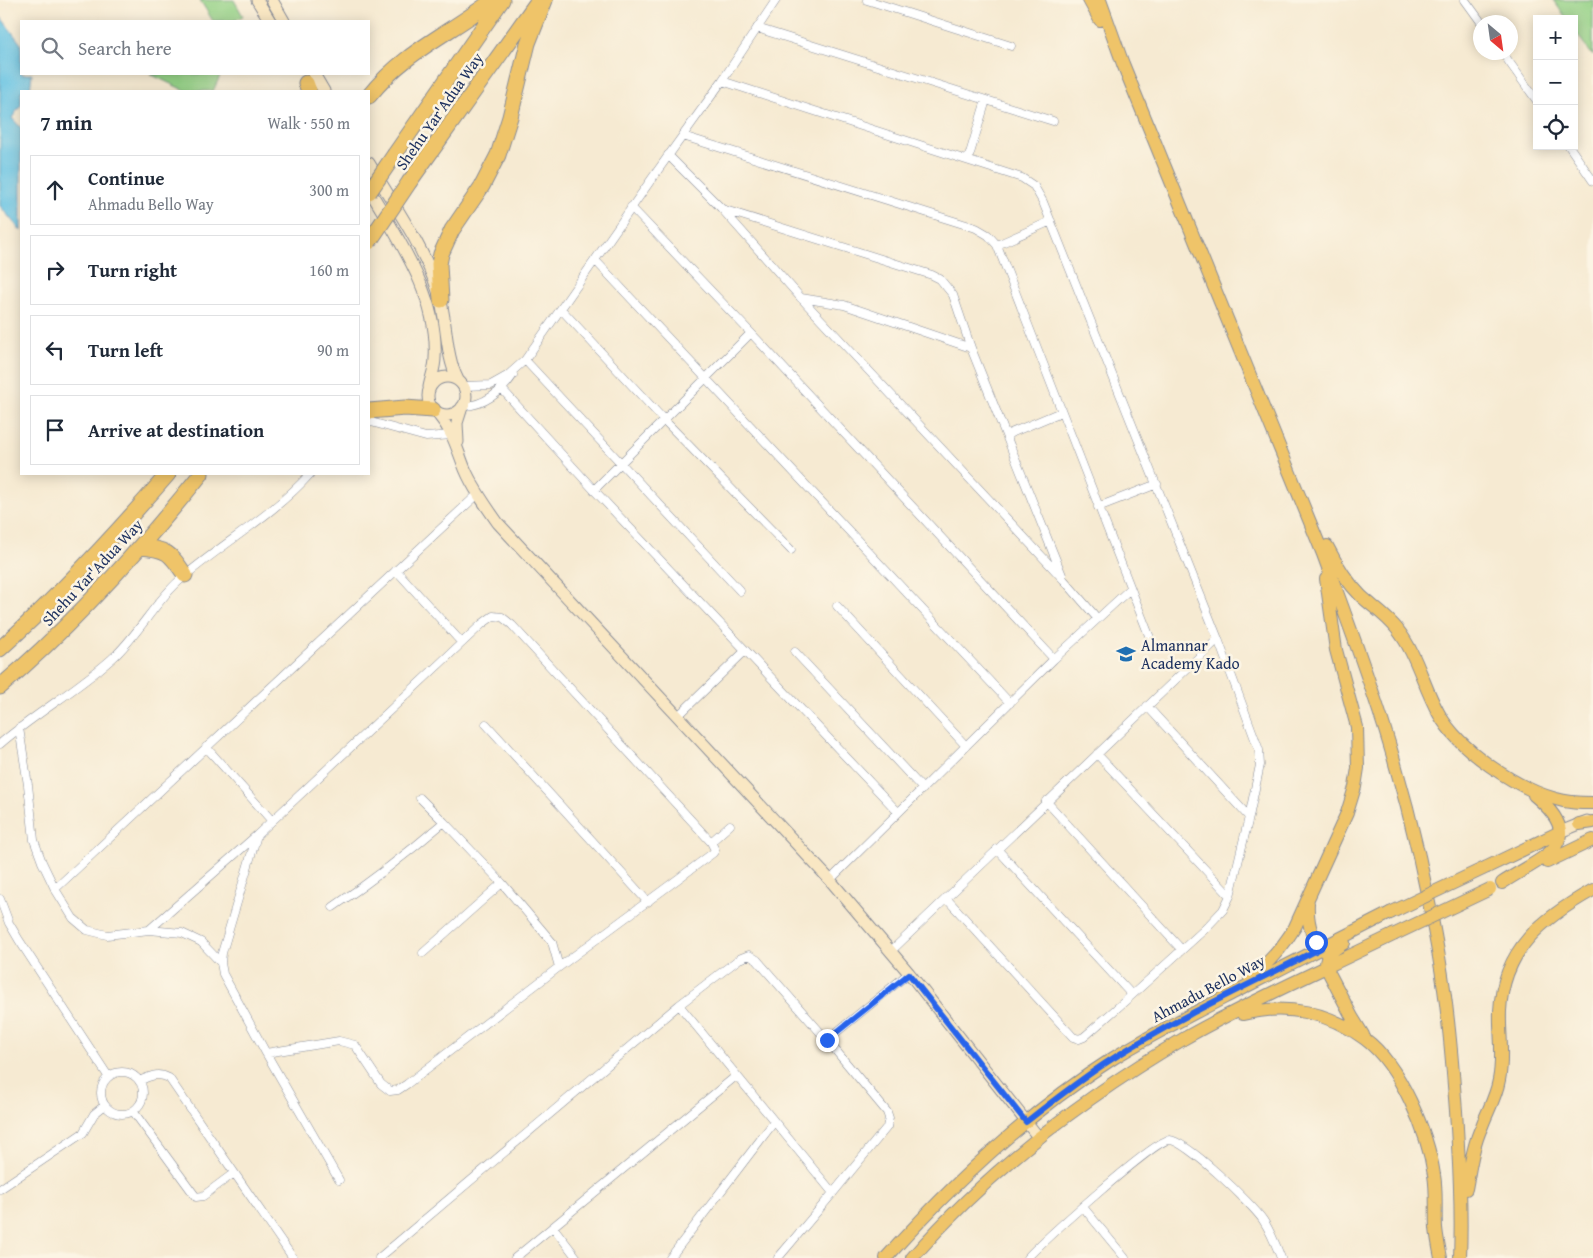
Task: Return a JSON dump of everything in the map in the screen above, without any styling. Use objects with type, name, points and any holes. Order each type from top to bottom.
[{"type":"highway","points":[[370,95],[386,76],[409,56],[493,0]]},
{"type":"highway","name":"Shehu Yar'Adua Way","points":[[370,189],[502,0]]},
{"type":"highway","name":"Shehu Yar'Adua Way","points":[[370,241],[538,0]]},
{"type":"highway","points":[[441,300],[439,264],[443,248],[452,230],[482,186],[498,156],[510,117],[528,43],[545,0]]},
{"type":"highway","points":[[370,419],[388,408],[435,412]]},
{"type":"highway","name":"Shehu Yar'Adua Way","points":[[0,649],[52,600],[167,475]]},
{"type":"highway","name":"Shehu Yar'Adua Way","points":[[0,687],[66,626],[140,547],[200,475]]},
{"type":"highway","points":[[184,496],[205,475]]},
{"type":"highway","points":[[140,547],[154,548],[171,555],[185,575]]},
{"type":"main road","points":[[1089,0],[1124,64]]},
{"type":"main road","points":[[1100,0],[1124,64],[1298,492],[1352,632],[1389,742],[1420,860],[1439,957],[1452,1055],[1462,1218],[1460,1258]]},
{"type":"main road","points":[[1298,492],[1343,574],[1363,597],[1396,628],[1405,640],[1433,702],[1446,725],[1455,736],[1496,769],[1536,793],[1558,800],[1593,803]]},
{"type":"main road","points":[[1212,1003],[1248,979],[1273,958],[1284,945],[1295,927],[1347,812],[1355,787],[1358,768],[1357,727],[1336,650],[1322,554]]},
{"type":"main road","points":[[1496,886],[1552,852],[1560,840],[1558,824],[1552,812],[1524,787]]},
{"type":"main road","points":[[1579,824],[1593,820]]},
{"type":"main road","points":[[1325,957],[1385,916],[1560,832]]},
{"type":"main road","name":"Ahmadu Bello Way","points":[[886,1258],[921,1219],[974,1167],[1057,1097],[1112,1059],[1212,1003],[1325,957],[1351,955],[1593,840]]},
{"type":"main road","points":[[1462,1218],[1475,1145],[1481,1126],[1498,1090],[1502,1044],[1500,1009],[1508,971],[1520,948],[1540,925],[1569,904],[1593,890]]},
{"type":"main road","points":[[1308,898],[1307,916],[1309,927],[1325,957],[1352,1017],[1366,1039],[1390,1066],[1414,1110],[1424,1134],[1435,1177],[1436,1228],[1441,1258]]},
{"type":"main road","name":"Ahmadu Bello Way","points":[[912,1258],[935,1232],[978,1191],[1071,1112],[1126,1075],[1325,957]]},
{"type":"main road","points":[[1214,1023],[1257,1011],[1291,1009],[1311,1012],[1331,1019],[1366,1039]]},
{"type":"street","points":[[257,0],[269,20]]},
{"type":"street","points":[[272,0],[283,20]]},
{"type":"street","points":[[429,387],[438,378],[445,376],[461,383],[491,385],[507,376],[525,360],[631,207],[722,81],[776,0]]},
{"type":"street","points":[[867,0],[1011,46]]},
{"type":"street","points":[[1465,0],[1476,15]]},
{"type":"street","points":[[757,28],[1053,120]]},
{"type":"street","points":[[1508,60],[1533,95]]},
{"type":"street","points":[[722,81],[1022,178],[1034,186],[1051,221],[1218,639],[1260,750],[1260,765],[1249,817],[1230,896],[1222,910],[1182,949],[1084,1037],[1079,1039],[1073,1037],[946,898]]},
{"type":"street","points":[[308,83],[322,90]]},
{"type":"street","points":[[968,160],[986,100]]},
{"type":"street","points":[[683,136],[976,228],[988,234],[997,245],[1152,643]]},
{"type":"street","points":[[1571,150],[1593,181]]},
{"type":"street","points":[[668,155],[722,209],[801,298],[1064,580],[1097,618]]},
{"type":"street","points":[[370,165],[427,262],[441,300],[450,360],[466,399],[457,423],[458,446]]},
{"type":"street","points":[[370,192],[415,270],[428,305],[435,357],[427,394],[428,401],[452,434],[478,494],[498,523],[830,880],[909,974],[1040,1138]]},
{"type":"street","points":[[631,207],[1054,659]]},
{"type":"street","points":[[722,209],[940,279],[954,296],[971,348],[1064,580]]},
{"type":"street","points":[[997,245],[1051,221]]},
{"type":"street","points":[[595,260],[1010,703]]},
{"type":"street","points":[[801,298],[844,305],[971,348]]},
{"type":"street","points":[[561,309],[664,420],[791,550]]},
{"type":"street","points":[[594,490],[751,334]]},
{"type":"street","points":[[525,360],[740,590]]},
{"type":"street","points":[[435,412],[446,416],[452,415],[463,407],[477,404],[502,388],[516,369]]},
{"type":"street","points":[[502,388],[594,490],[898,812]]},
{"type":"street","points":[[1006,435],[1061,412]]},
{"type":"street","points":[[370,419],[426,437],[452,434]]},
{"type":"street","points":[[0,744],[19,728],[78,687],[116,654],[185,575],[274,509],[309,475]]},
{"type":"street","points":[[1098,507],[1156,484]]},
{"type":"street","points":[[55,889],[478,494]]},
{"type":"street","points":[[396,570],[462,643]]},
{"type":"street","points":[[830,880],[1054,659],[1130,589]]},
{"type":"street","points":[[837,606],[966,746]]},
{"type":"street","points":[[149,930],[257,835],[493,616],[502,617],[711,842],[715,850],[398,1090],[390,1091],[381,1084],[355,1045],[347,1042],[339,1041],[266,1053]]},
{"type":"street","points":[[890,952],[1046,801],[1218,639]]},
{"type":"street","points":[[678,716],[745,651]]},
{"type":"street","points":[[795,652],[923,789]]},
{"type":"street","points":[[1147,706],[1249,817]]},
{"type":"street","points":[[486,724],[648,902]]},
{"type":"street","points":[[19,728],[34,840],[55,889],[72,918],[88,930],[107,935],[149,930],[182,933],[201,942],[221,963]]},
{"type":"street","points":[[206,747],[272,821]]},
{"type":"street","points":[[1097,754],[1230,896]]},
{"type":"street","points":[[420,798],[502,883],[552,942],[559,967]]},
{"type":"street","points":[[1046,801],[1182,949]]},
{"type":"street","points":[[333,907],[392,865],[444,822]]},
{"type":"street","points":[[1560,832],[1579,824]]},
{"type":"street","points":[[711,842],[730,825]]},
{"type":"street","points":[[257,835],[222,953],[223,974],[339,1180]]},
{"type":"street","points":[[997,849],[1132,995]]},
{"type":"street","points":[[423,953],[502,883]]},
{"type":"street","points":[[0,899],[9,924],[18,940],[108,1076]]},
{"type":"street","points":[[379,1258],[680,1006],[739,959],[749,955],[757,960],[827,1040],[887,1112],[889,1118],[887,1127],[778,1258]]},
{"type":"street","points":[[827,1040],[909,974]]},
{"type":"street","points":[[680,1006],[834,1193]]},
{"type":"street","points":[[117,1072],[127,1072],[140,1081],[143,1095],[139,1105],[133,1111],[122,1114],[117,1113],[104,1104],[101,1090],[108,1076],[117,1072]]},
{"type":"street","points":[[140,1081],[154,1074],[162,1074],[168,1078],[293,1258]]},
{"type":"street","points":[[515,1258],[554,1228],[736,1076]]},
{"type":"street","points":[[0,1189],[83,1133],[94,1114],[104,1104]]},
{"type":"street","points":[[133,1111],[196,1197],[203,1196],[234,1173]]},
{"type":"street","points":[[671,1258],[774,1122]]},
{"type":"street","points":[[1027,1258],[1138,1160],[1160,1142],[1169,1140],[1178,1142],[1219,1175],[1247,1201],[1263,1220],[1276,1242],[1281,1258]]},
{"type":"street","points":[[1083,1207],[1125,1258]]},
{"type":"street","points":[[554,1228],[578,1258]]},
{"type":"green space","points":[[200,0],[234,0],[243,16],[236,20],[212,20]]},
{"type":"green space","points":[[1553,0],[1593,0],[1593,56],[1578,35],[1578,15],[1564,15]]},
{"type":"green space","points":[[152,75],[221,75],[213,90],[184,90]]},
{"type":"water","points":[[0,16],[20,43],[20,75],[32,75],[30,90],[20,90],[20,106],[12,118],[20,127],[20,230],[0,206]]},
{"type":"place","name":"Almannar Academy Kado","points":[[1126,654]]},
{"type":"route","points":[[827,1040],[909,974],[1026,1122],[1057,1097],[1112,1059],[1172,1024],[1321,948],[1316,942]]}]
